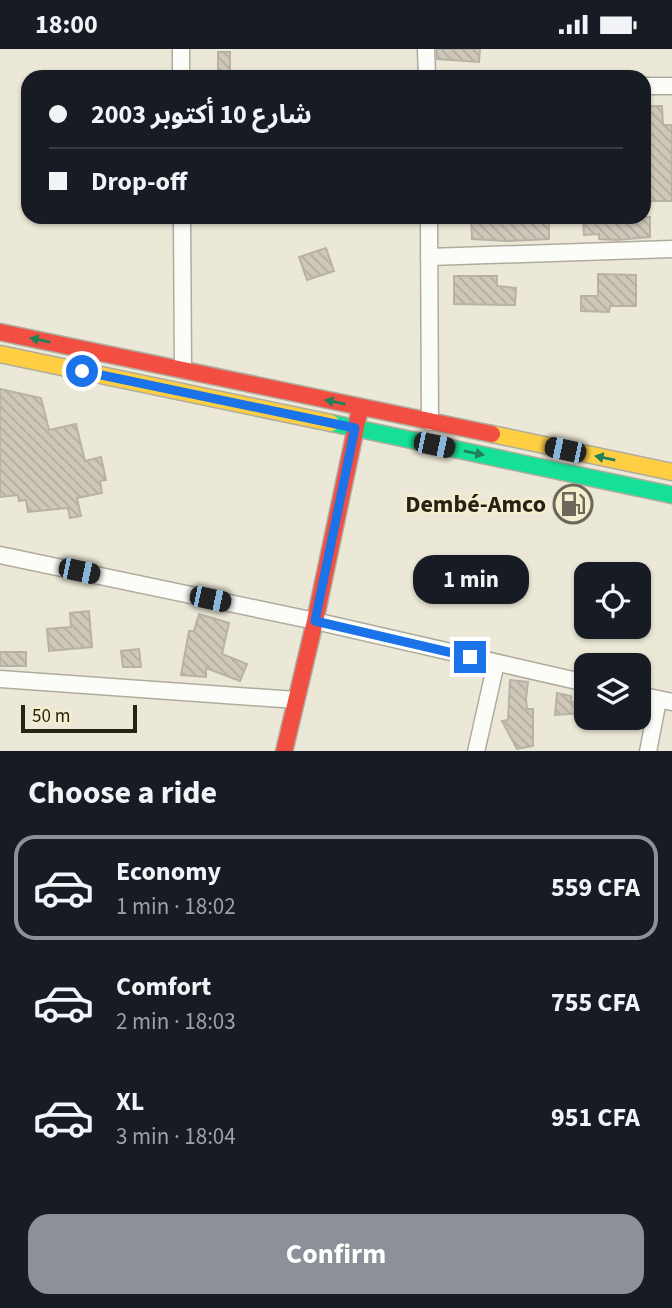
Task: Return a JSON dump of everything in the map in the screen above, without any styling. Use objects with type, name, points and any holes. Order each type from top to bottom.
[{"type":"main road","points":[[0,332],[672,472]]},
{"type":"main road","points":[[0,354],[672,495]]},
{"type":"main road","points":[[284,751],[315,621],[360,407]]},
{"type":"street","points":[[181,49],[181,70]]},
{"type":"street","points":[[426,49],[427,70]]},
{"type":"street","points":[[651,86],[672,86]]},
{"type":"street","points":[[182,224],[183,370]]},
{"type":"street","points":[[429,224],[430,422]]},
{"type":"street","points":[[429,257],[672,249]]},
{"type":"street","points":[[0,555],[315,621],[574,680]]},
{"type":"street","points":[[476,751],[496,663]]},
{"type":"street","points":[[0,679],[296,700]]},
{"type":"street","points":[[648,751],[665,701]]},
{"type":"building","points":[[437,49],[480,49],[479,62],[437,59]]},
{"type":"building","points":[[218,52],[230,52],[230,70],[218,70]]},
{"type":"building","points":[[651,106],[662,106],[663,125],[672,125],[672,201],[651,201]]},
{"type":"building","points":[[471,224],[549,224],[549,239],[472,239]]},
{"type":"building","points":[[583,224],[650,224],[650,237],[617,240],[599,239],[599,234],[584,235]]},
{"type":"building","points":[[326,248],[334,271],[307,280],[299,257]]},
{"type":"building","points":[[598,274],[636,275],[636,306],[610,306],[609,312],[581,311],[581,296],[598,296]]},
{"type":"building","points":[[454,276],[497,276],[497,286],[516,288],[515,305],[454,304]]},
{"type":"building","points":[[0,389],[41,398],[49,430],[76,424],[85,461],[101,457],[106,480],[100,481],[102,493],[77,498],[81,516],[70,518],[68,508],[28,512],[26,500],[19,501],[18,495],[0,497]]},
{"type":"building","points":[[89,611],[92,647],[49,651],[47,629],[71,627],[70,613]]},
{"type":"building","points":[[199,614],[229,623],[222,654],[247,664],[240,681],[206,668],[206,677],[181,675],[189,631],[194,631]]},
{"type":"building","points":[[139,649],[141,667],[123,667],[121,651]]},
{"type":"building","points":[[0,652],[26,652],[26,666],[0,666]]},
{"type":"building","points":[[510,680],[528,682],[526,699],[527,709],[533,709],[533,746],[517,749],[502,721],[508,720]]},
{"type":"building","points":[[557,693],[571,696],[574,714],[555,715]]},
{"type":"traffic: fast","points":[[331,423],[672,495]]},
{"type":"traffic: slow","points":[[0,354],[331,423]]},
{"type":"traffic: slow","points":[[492,434],[672,472]]},
{"type":"traffic: jam","points":[[0,332],[492,434]]},
{"type":"traffic: jam","points":[[284,751],[359,413]]},
{"type":"place","name":"Dembé-Amco","points":[[573,504]]},
{"type":"route","points":[[82,371],[355,428],[315,621],[470,657]]}]
